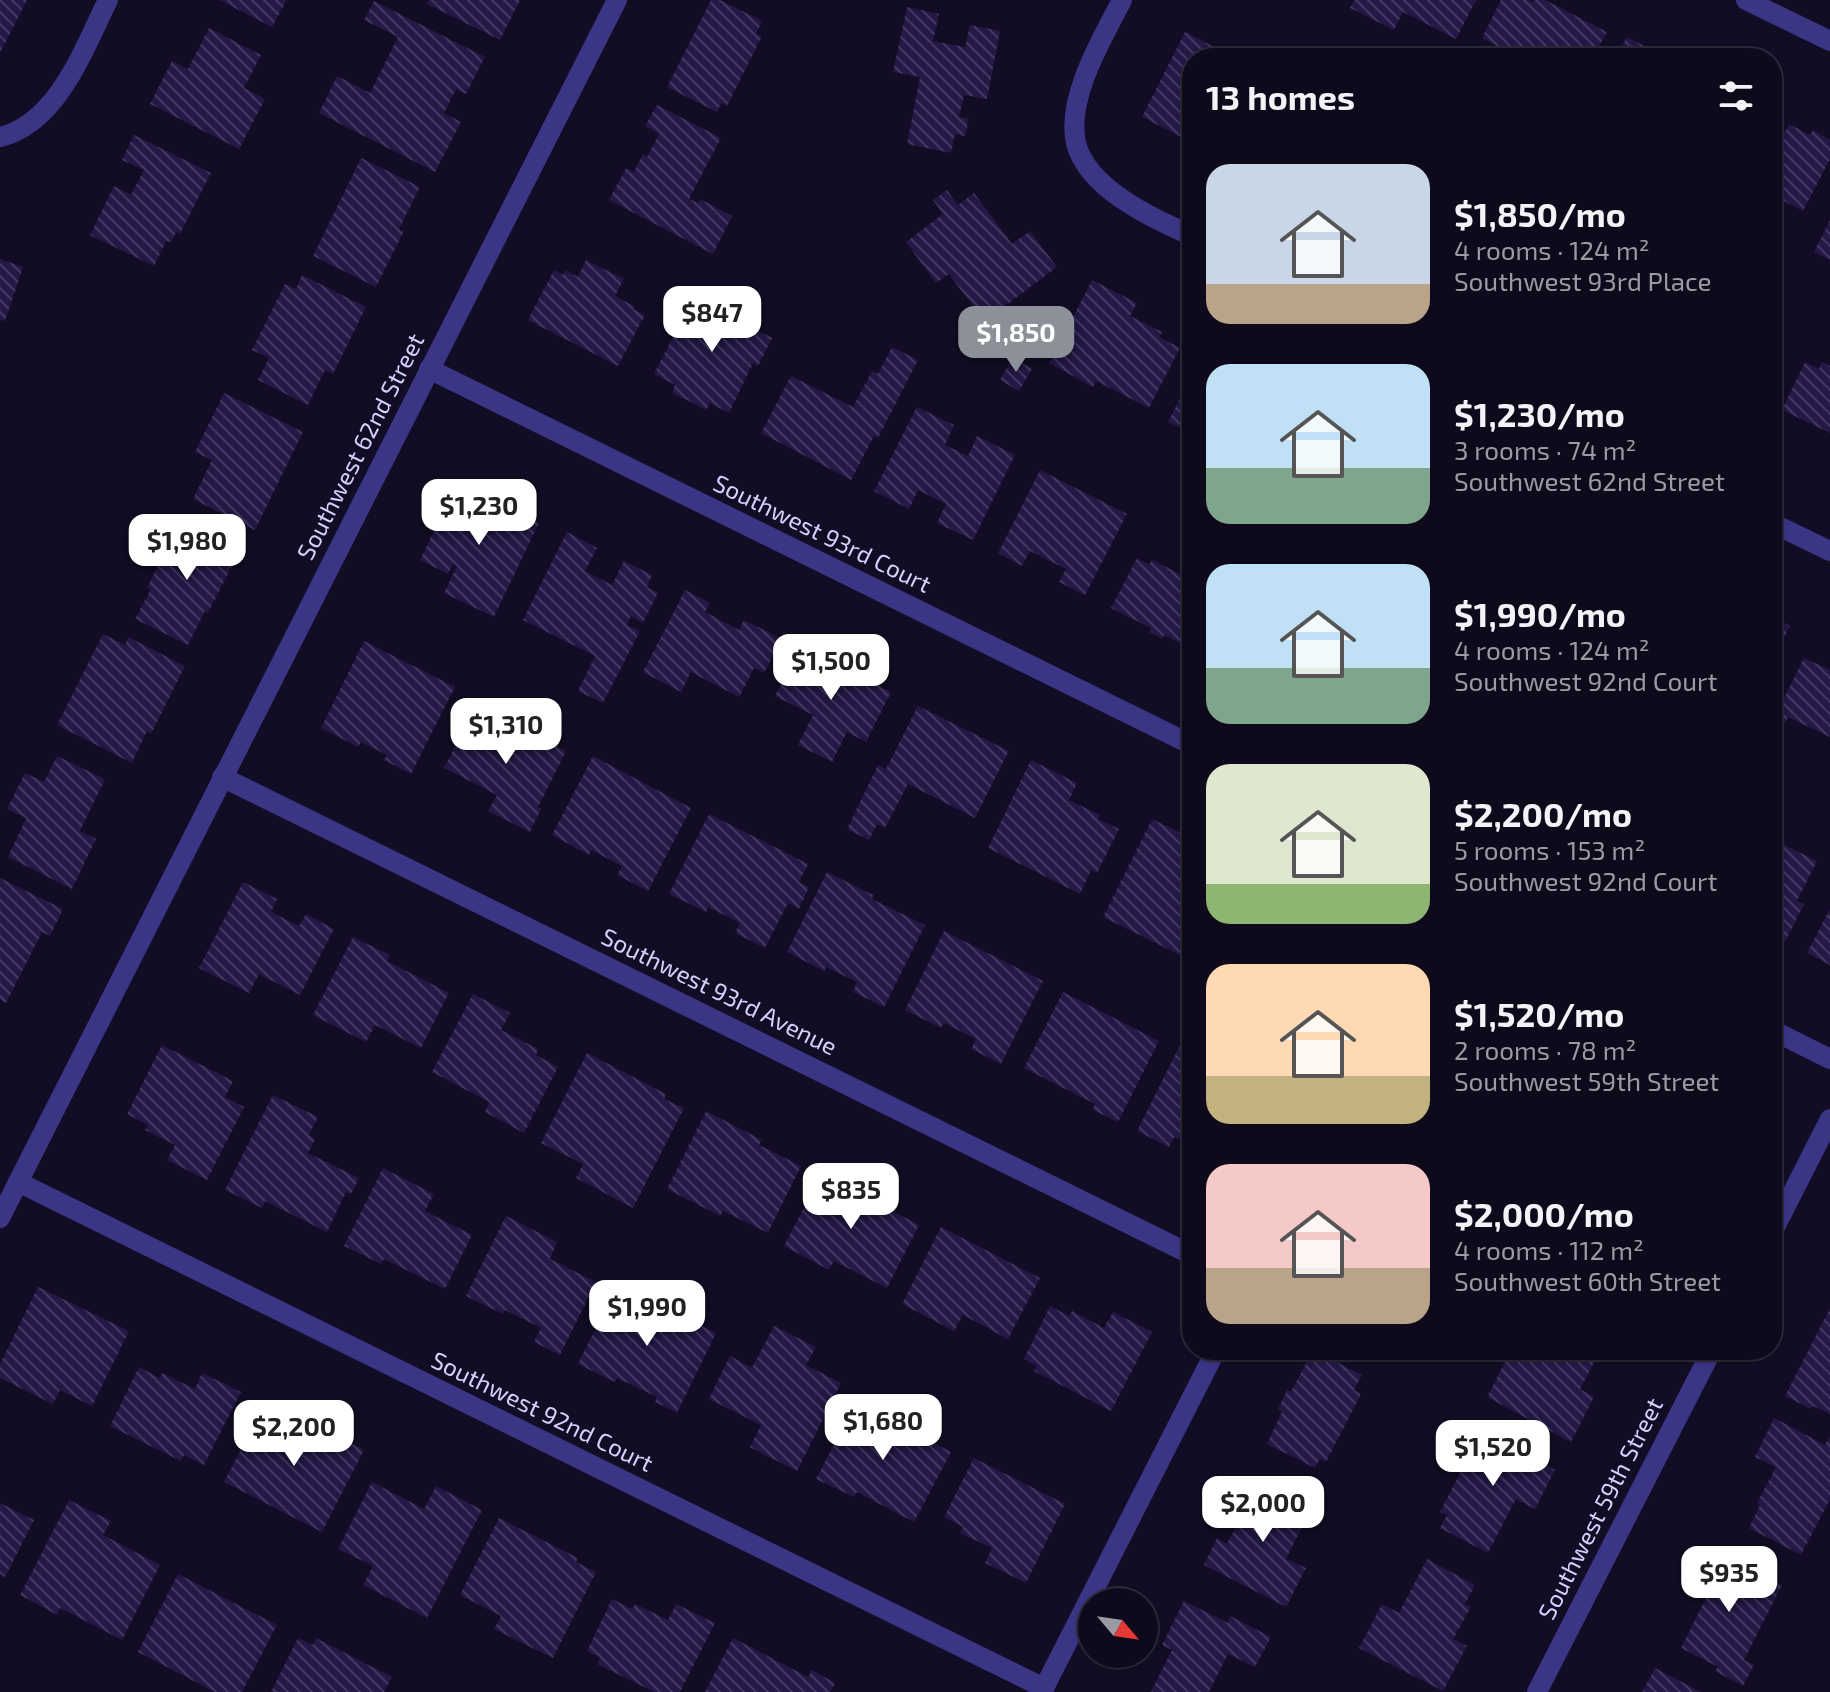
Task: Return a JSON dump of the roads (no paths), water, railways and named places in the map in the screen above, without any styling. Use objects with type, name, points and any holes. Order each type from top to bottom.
[{"type":"street","points":[[0,137],[31,123],[56,98],[108,0]]},
{"type":"street","name":"Southwest 62nd Street","points":[[0,1218],[617,0]]},
{"type":"street","points":[[1122,0],[1085,76],[1076,114],[1077,145],[1088,166],[1106,187],[1137,209],[1182,231]]},
{"type":"street","points":[[1746,0],[1830,41]]},
{"type":"street","name":"Southwest 93rd Court","points":[[429,369],[1182,740]]},
{"type":"street","points":[[1782,528],[1830,551]]},
{"type":"street","name":"Southwest 93rd Avenue","points":[[222,777],[1182,1250]]},
{"type":"street","points":[[1782,1035],[1830,1059]]},
{"type":"street","points":[[1782,1213],[1830,1119]]},
{"type":"street","name":"Southwest 92nd Court","points":[[18,1182],[1043,1690]]},
{"type":"street","points":[[1043,1690],[1211,1360]]},
{"type":"street","name":"Southwest 59th Street","points":[[1537,1692],[1707,1360]]}]
